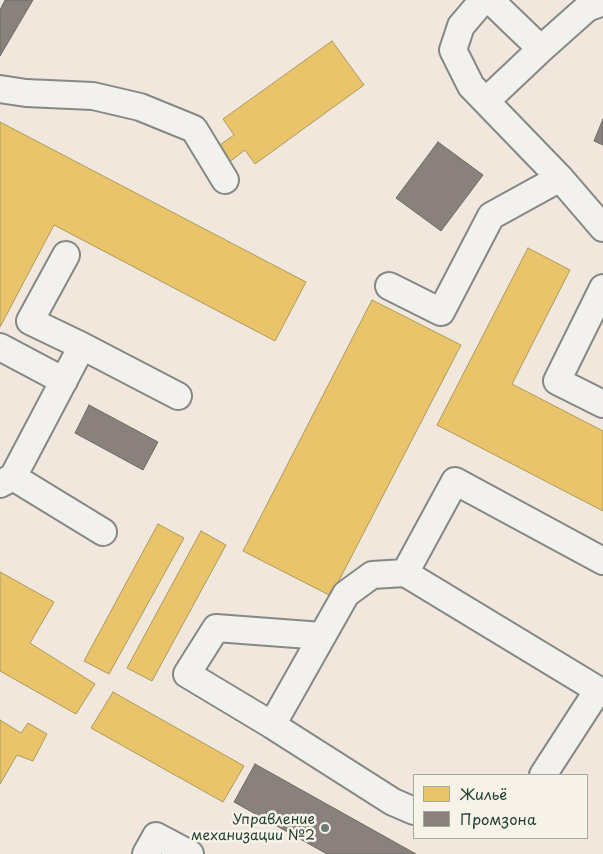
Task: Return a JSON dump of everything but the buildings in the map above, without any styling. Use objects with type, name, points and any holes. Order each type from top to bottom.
[{"type":"lane","points":[[483,0],[460,26],[453,50],[471,86],[560,178],[603,228]]},
{"type":"lane","points":[[490,0],[542,49]]},
{"type":"lane","points":[[486,101],[587,8],[603,2]]},
{"type":"lane","points":[[0,89],[26,93],[93,96],[140,107],[194,129],[225,180]]},
{"type":"lane","points":[[389,286],[441,312],[491,216],[560,178]]},
{"type":"lane","points":[[66,255],[30,322],[82,346],[178,396]]},
{"type":"lane","points":[[603,288],[557,380],[603,404]]},
{"type":"lane","points":[[82,346],[7,480],[103,532]]},
{"type":"lane","points":[[0,347],[64,381]]},
{"type":"lane","points":[[405,573],[455,481],[603,561]]},
{"type":"lane","points":[[272,726],[346,594],[372,574],[405,573],[601,690],[544,774]]},
{"type":"lane","points":[[322,636],[216,628],[188,674],[393,802],[413,811]]},
{"type":"lane","points":[[146,854],[156,836],[190,854]]},
{"type":"shaded area","points":[[0,0],[603,0],[603,854],[0,854]]},
{"type":"place","name":"Управление механизации №2","points":[[325,828]]}]
